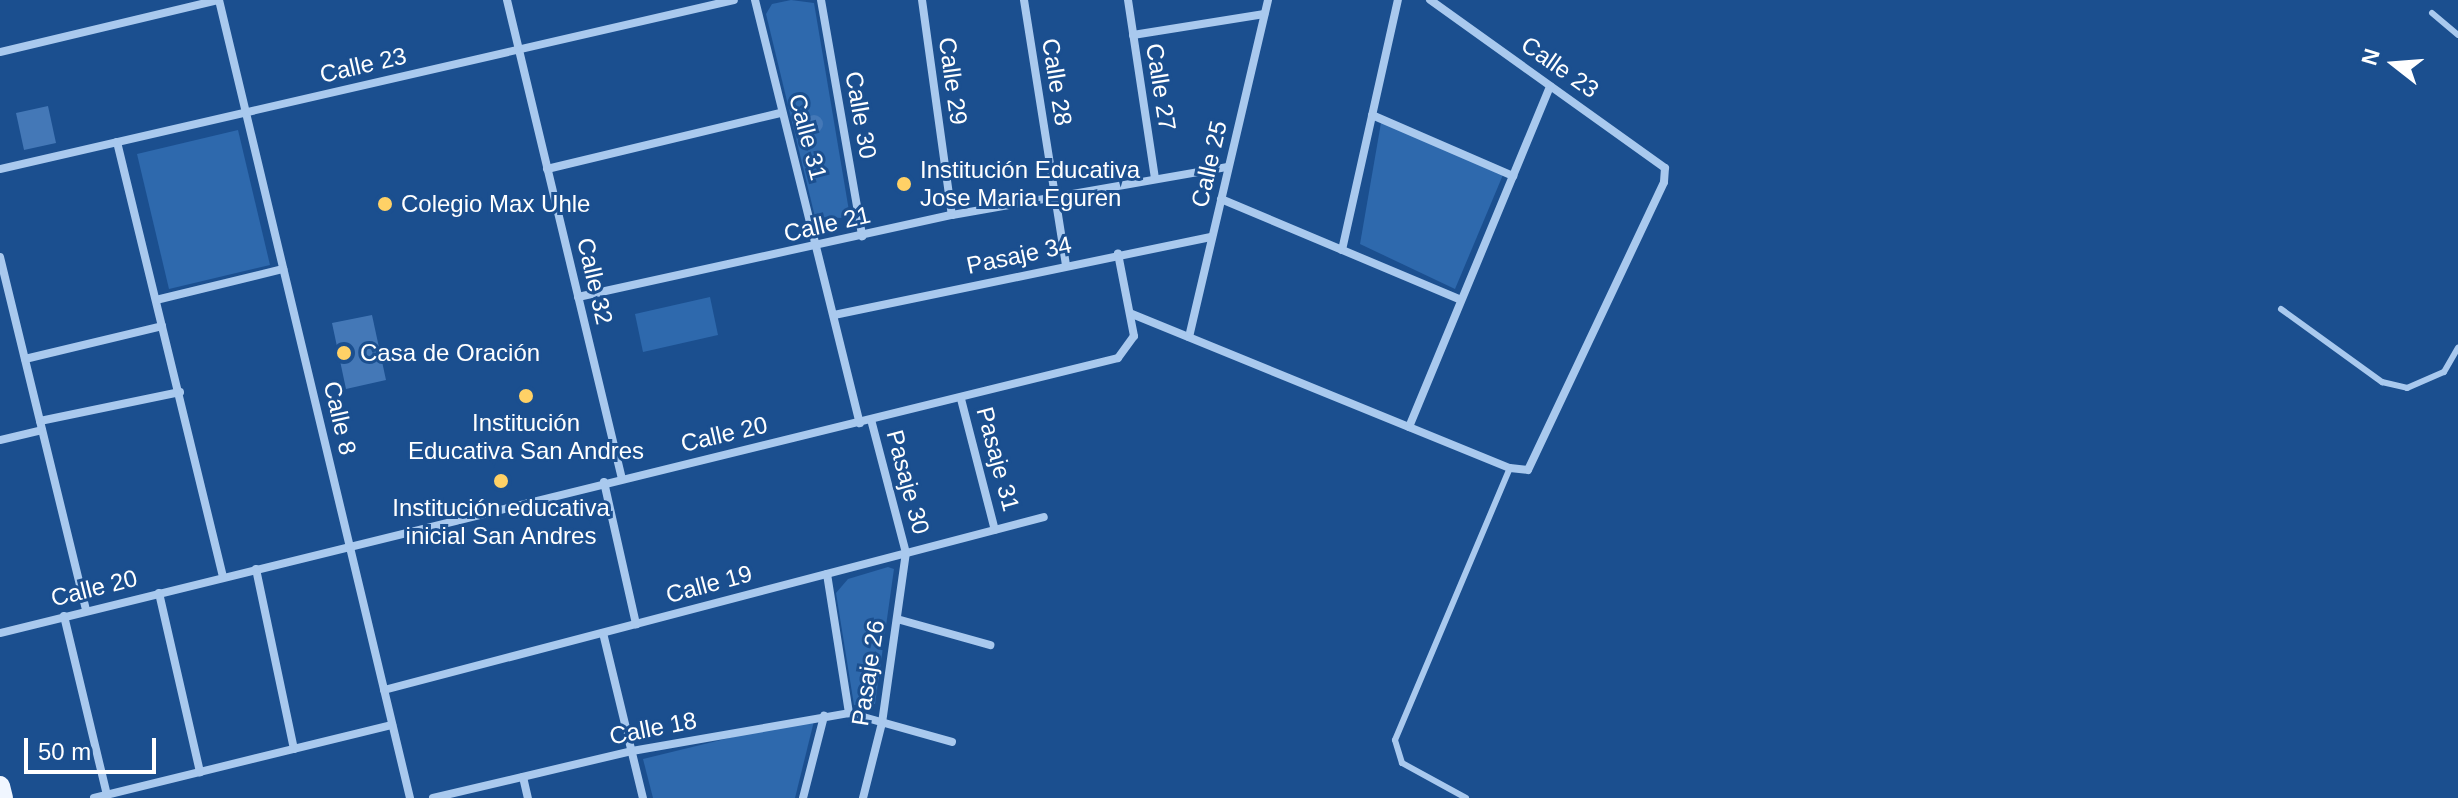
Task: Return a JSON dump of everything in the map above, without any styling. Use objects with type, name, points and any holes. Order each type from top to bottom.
[{"type":"main road","points":[[0,786],[3,798]]},
{"type":"street","points":[[0,52],[219,0]]},
{"type":"street","name":"Calle 8","points":[[219,0],[410,798]]},
{"type":"street","name":"Calle 32","points":[[507,0],[622,478]]},
{"type":"street","name":"Calle 23","points":[[0,169],[734,0]]},
{"type":"street","name":"Calle 31","points":[[755,0],[860,423]]},
{"type":"street","name":"Calle 30","points":[[821,0],[862,236]]},
{"type":"street","name":"Calle 29","points":[[922,0],[952,215]]},
{"type":"street","name":"Calle 28","points":[[1024,0],[1066,265]]},
{"type":"street","name":"Calle 27","points":[[1128,0],[1155,179]]},
{"type":"street","name":"Calle 25","points":[[1189,337],[1268,0]]},
{"type":"street","points":[[1342,250],[1398,0]]},
{"type":"street","name":"Calle 23","points":[[1430,0],[1665,168],[1664,182],[1538,455],[1528,470],[1510,468]]},
{"type":"street","points":[[1133,35],[1264,14]]},
{"type":"street","points":[[1409,427],[1550,86]]},
{"type":"street","points":[[547,169],[781,113]]},
{"type":"street","points":[[1372,115],[1513,176]]},
{"type":"street","points":[[117,142],[223,577]]},
{"type":"street","name":"Calle 21","points":[[578,297],[817,248],[952,215],[1228,167]]},
{"type":"street","points":[[1221,199],[1461,300]]},
{"type":"street","name":"Pasaje 34","points":[[834,315],[1212,237]]},
{"type":"street","points":[[1118,254],[1132,314],[1510,468]]},
{"type":"street","points":[[0,257],[86,611]]},
{"type":"street","points":[[156,300],[283,269]]},
{"type":"street","name":"Calle 20","points":[[0,633],[1118,358],[1128,351],[1134,336],[1132,314]]},
{"type":"street","points":[[25,359],[162,326]]},
{"type":"street","points":[[0,440],[41,425],[180,392]]},
{"type":"street","name":"Pasaje 31","points":[[961,399],[995,530]]},
{"type":"street","name":"Pasaje 30","points":[[871,420],[906,553]]},
{"type":"street","points":[[604,482],[636,624]]},
{"type":"street","name":"Calle 19","points":[[384,690],[1044,517]]},
{"type":"street","name":"Pasaje 26","points":[[863,798],[882,723],[906,553]]},
{"type":"street","points":[[256,569],[294,749]]},
{"type":"street","points":[[827,574],[849,713]]},
{"type":"street","points":[[159,593],[200,772]]},
{"type":"street","points":[[64,616],[107,795]]},
{"type":"street","points":[[897,619],[990,645]]},
{"type":"street","points":[[603,633],[643,798]]},
{"type":"street","name":"Calle 18","points":[[433,798],[632,751],[849,713],[952,742]]},
{"type":"street","points":[[803,798],[824,716]]},
{"type":"street","points":[[94,798],[392,725]]},
{"type":"street","points":[[523,777],[528,798]]},
{"type":"lane","points":[[2432,13],[2458,35]]},
{"type":"lane","points":[[2281,309],[2382,382],[2407,388],[2444,372],[2458,348]]},
{"type":"lane","points":[[1466,798],[1402,763],[1395,740],[1510,468]]},
{"type":"shaded area","points":[[791,0],[814,3],[849,211],[843,218],[815,217],[766,14],[772,4]]},
{"type":"shaded area","points":[[1382,117],[1505,170],[1455,289],[1360,244]]},
{"type":"shaded area","points":[[238,130],[270,265],[169,289],[137,154]]},
{"type":"shaded area","points":[[710,297],[718,335],[643,352],[635,314]]},
{"type":"shaded area","points":[[888,567],[894,569],[875,704],[854,705],[836,593],[848,579]]},
{"type":"shaded area","points":[[815,717],[795,798],[653,798],[643,759]]},
{"type":"building","points":[[48,106],[56,143],[24,150],[16,113]]},
{"type":"building","points":[[814,115],[823,124],[814,133],[805,124]]},
{"type":"building","points":[[372,315],[386,380],[346,389],[332,323]]},
{"type":"place","name":"Institución Educativa Jose Maria Eguren","points":[[904,184]]},
{"type":"place","name":"Colegio Max Uhle","points":[[385,204]]},
{"type":"place","name":"Casa de Oración","points":[[344,353]]},
{"type":"place","name":"Institución Educativa San Andres","points":[[526,396]]},
{"type":"place","name":"Institución educativa inicial San Andres","points":[[501,481]]}]
